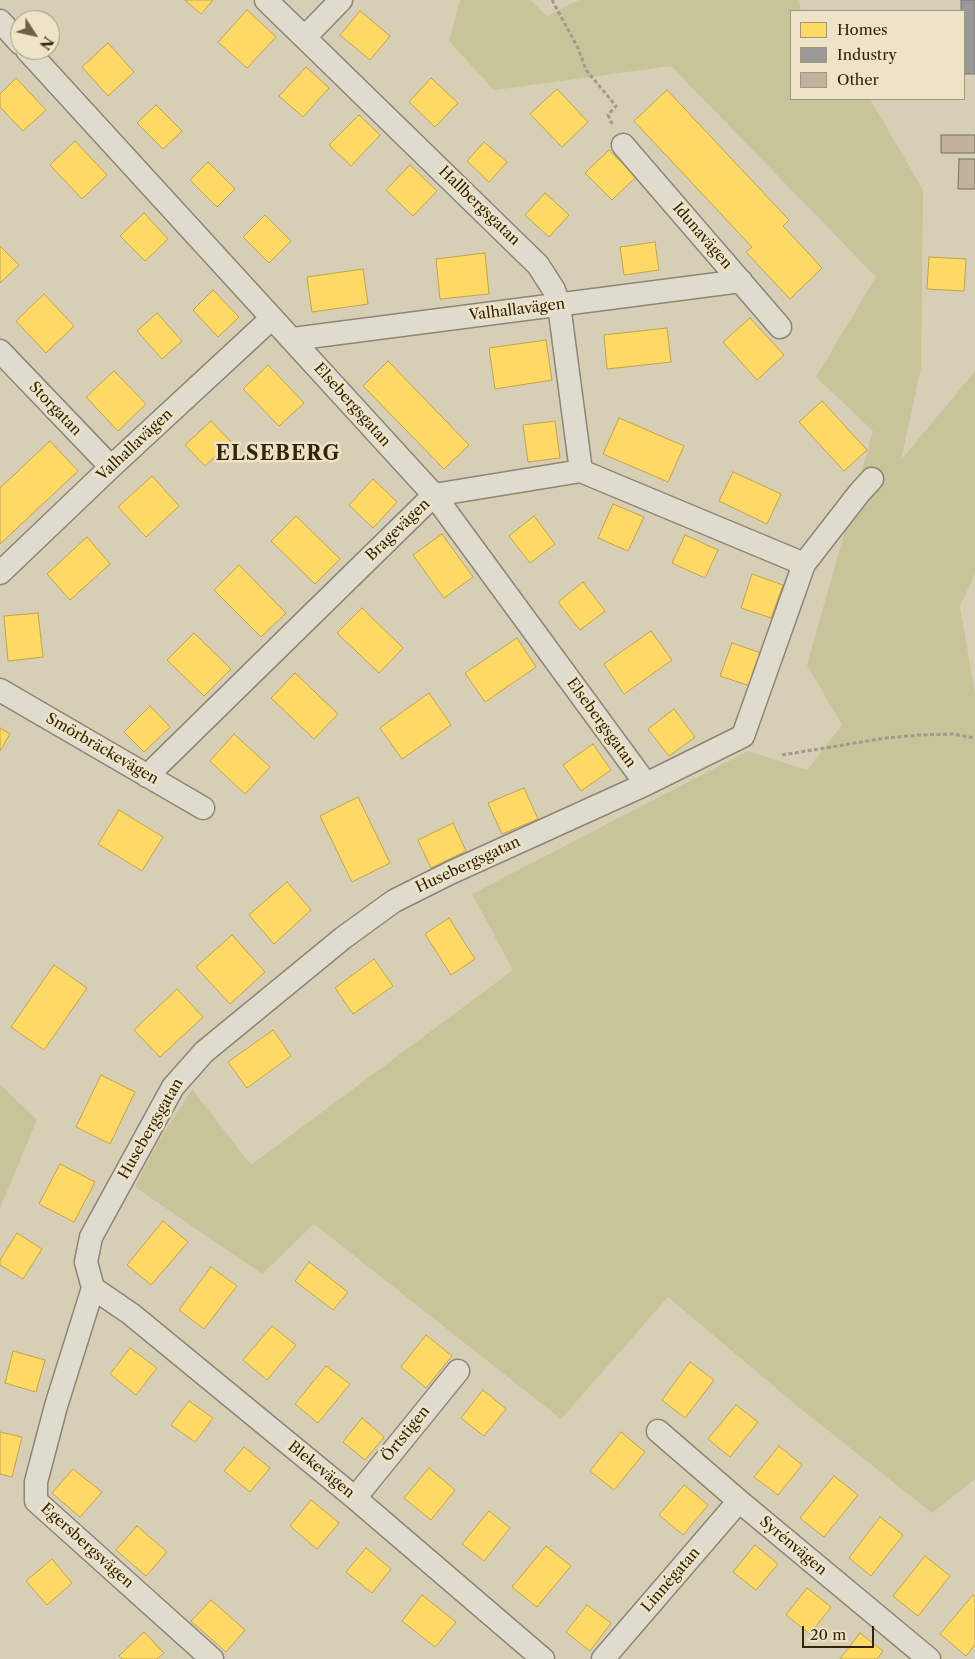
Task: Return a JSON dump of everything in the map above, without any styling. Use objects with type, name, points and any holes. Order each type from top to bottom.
[{"type":"street","name":"Hallbergsgatan","points":[[266,0],[528,254],[547,278],[554,290],[559,305],[580,471]]},
{"type":"street","points":[[305,37],[341,0]]},
{"type":"street","points":[[0,21],[10,32]]},
{"type":"street","name":"Elsebergsgatan","points":[[36,60],[434,495],[646,784]]},
{"type":"street","name":"Idunavägen","points":[[623,146],[780,327]]},
{"type":"street","name":"Valhallavägen","points":[[292,339],[741,281]]},
{"type":"street","name":"Valhallavägen","points":[[0,573],[272,318]]},
{"type":"street","name":"Storgatan","points":[[0,351],[111,467]]},
{"type":"street","points":[[580,471],[804,564]]},
{"type":"street","name":"Bragevägen","points":[[148,776],[434,495],[580,471]]},
{"type":"street","name":"Husebergsgatan","points":[[92,1288],[86,1262],[91,1236],[173,1087],[204,1052],[343,938],[394,901],[450,873],[646,784],[744,736],[804,564],[872,479]]},
{"type":"street","name":"Smörbräckevägen","points":[[0,690],[203,808]]},
{"type":"street","name":"Blekevägen","points":[[92,1288],[131,1314],[355,1498],[543,1659]]},
{"type":"street","name":"Egersbergsvägen","points":[[92,1288],[56,1406],[36,1482],[36,1501],[212,1659]]},
{"type":"street","name":"Örtstigen","points":[[355,1498],[458,1371]]},
{"type":"street","name":"Syrénvägen","points":[[658,1430],[739,1501],[929,1659]]},
{"type":"street","name":"Linnégatan","points":[[603,1659],[739,1501]]},
{"type":"path","points":[[552,0],[578,48],[586,70],[616,106],[608,114],[623,146]]},
{"type":"path","points":[[782,755],[921,734],[953,734],[975,738]]},
{"type":"shaded area","points":[[460,0],[530,0],[547,16],[579,0],[799,0],[801,10],[790,10],[790,100],[871,100],[923,190],[921,368],[901,460],[975,371],[975,574],[960,606],[975,694],[975,1479],[932,1513],[796,1405],[668,1297],[561,1419],[314,1224],[262,1274],[135,1187],[157,1144],[192,1089],[251,1165],[513,970],[472,894],[748,751],[807,770],[842,725],[807,665],[873,431],[816,377],[876,277],[671,66],[494,90],[449,41]]},
{"type":"shaded area","points":[[0,1084],[37,1120],[0,1208]]},
{"type":"building: Homes","points":[[185,0],[213,0],[201,14]]},
{"type":"building: Homes","points":[[247,10],[276,37],[247,68],[218,42]]},
{"type":"building: Homes","points":[[360,11],[390,36],[370,60],[340,35]]},
{"type":"building: Homes","points":[[108,43],[134,72],[108,96],[82,67]]},
{"type":"building: Homes","points":[[306,67],[329,88],[303,117],[279,96]]},
{"type":"building: Homes","points":[[16,78],[46,110],[23,131],[0,107],[0,94]]},
{"type":"building: Homes","points":[[431,78],[458,103],[435,127],[409,102]]},
{"type":"building: Homes","points":[[557,89],[588,122],[562,147],[530,114]]},
{"type":"building: Homes","points":[[667,90],[789,220],[783,226],[822,268],[790,299],[746,252],[752,247],[634,121]]},
{"type":"building: Homes","points":[[156,105],[182,131],[163,149],[137,123]]},
{"type":"building: Homes","points":[[359,115],[380,135],[351,166],[329,145]]},
{"type":"building: Homes","points":[[75,141],[107,175],[82,199],[50,165]]},
{"type":"building: Homes","points":[[484,142],[507,162],[489,182],[467,161]]},
{"type":"building: Homes","points":[[609,150],[636,177],[612,200],[585,173]]},
{"type":"building: Homes","points":[[208,162],[235,189],[217,207],[190,180]]},
{"type":"building: Homes","points":[[410,165],[437,191],[413,216],[386,190]]},
{"type":"building: Homes","points":[[545,193],[569,215],[549,237],[525,215]]},
{"type":"building: Homes","points":[[144,213],[168,239],[145,261],[120,236]]},
{"type":"building: Homes","points":[[265,215],[291,241],[269,263],[243,237]]},
{"type":"building: Homes","points":[[655,242],[659,270],[624,275],[620,247]]},
{"type":"building: Homes","points":[[0,246],[19,265],[0,283]]},
{"type":"building: Homes","points":[[485,253],[489,294],[440,299],[436,259]]},
{"type":"building: Homes","points":[[929,257],[966,259],[964,291],[927,289]]},
{"type":"building: Homes","points":[[363,269],[368,304],[312,312],[307,277]]},
{"type":"building: Homes","points":[[213,290],[239,317],[218,337],[193,310]]},
{"type":"building: Homes","points":[[44,294],[74,326],[46,353],[16,321]]},
{"type":"building: Homes","points":[[157,313],[182,341],[162,359],[137,331]]},
{"type":"building: Homes","points":[[750,318],[784,355],[757,380],[723,342]]},
{"type":"building: Homes","points":[[667,328],[671,362],[607,369],[604,335]]},
{"type":"building: Homes","points":[[546,340],[552,380],[495,389],[489,348]]},
{"type":"building: Homes","points":[[388,361],[469,445],[444,469],[363,386]]},
{"type":"building: Homes","points":[[268,365],[304,403],[279,426],[243,389]]},
{"type":"building: Homes","points":[[114,371],[146,404],[118,431],[86,397]]},
{"type":"building: Homes","points":[[822,401],[867,450],[844,471],[799,422]]},
{"type":"building: Homes","points":[[619,418],[684,446],[668,482],[603,454]]},
{"type":"building: Homes","points":[[211,421],[231,442],[205,466],[185,445]]},
{"type":"building: Homes","points":[[555,421],[560,458],[528,462],[523,425]]},
{"type":"building: Homes","points":[[50,441],[78,471],[0,544],[0,488]]},
{"type":"building: Homes","points":[[733,472],[781,494],[767,524],[719,501]]},
{"type":"building: Homes","points":[[152,476],[179,506],[146,537],[118,507]]},
{"type":"building: Homes","points":[[373,479],[397,502],[373,528],[349,505]]},
{"type":"building: Homes","points":[[613,504],[644,517],[628,551],[598,538]]},
{"type":"building: Homes","points":[[296,516],[340,559],[315,584],[271,541]]},
{"type":"building: Homes","points":[[534,516],[555,544],[530,563],[509,536]]},
{"type":"building: Homes","points":[[442,534],[473,577],[444,598],[413,555]]},
{"type":"building: Homes","points":[[685,535],[718,550],[705,578],[672,563]]},
{"type":"building: Homes","points":[[87,537],[110,564],[70,600],[47,574]]},
{"type":"building: Homes","points":[[239,565],[286,613],[261,637],[214,590]]},
{"type":"building: Homes","points":[[752,574],[783,585],[771,618],[741,608]]},
{"type":"building: Homes","points":[[583,582],[605,611],[580,630],[558,602]]},
{"type":"building: Homes","points":[[362,608],[403,648],[379,673],[337,633]]},
{"type":"building: Homes","points":[[38,613],[43,657],[8,661],[4,616]]},
{"type":"building: Homes","points":[[651,631],[672,660],[624,694],[604,664]]},
{"type":"building: Homes","points":[[194,633],[231,669],[204,696],[167,660]]},
{"type":"building: Homes","points":[[517,638],[536,667],[485,702],[465,673]]},
{"type":"building: Homes","points":[[732,643],[761,653],[750,686],[720,676]]},
{"type":"building: Homes","points":[[295,673],[338,714],[314,739],[271,698]]},
{"type":"building: Homes","points":[[429,693],[451,725],[402,759],[380,728]]},
{"type":"building: Homes","points":[[150,706],[170,727],[144,752],[124,732]]},
{"type":"building: Homes","points":[[674,709],[695,737],[669,756],[648,729]]},
{"type":"building: Homes","points":[[0,728],[10,734],[0,751]]},
{"type":"building: Homes","points":[[234,734],[270,767],[245,794],[210,761]]},
{"type":"building: Homes","points":[[593,744],[611,770],[581,791],[563,765]]},
{"type":"building: Homes","points":[[524,788],[538,819],[502,834],[488,803]]},
{"type":"building: Homes","points":[[358,797],[390,863],[352,882],[320,816]]},
{"type":"building: Homes","points":[[119,810],[163,837],[142,871],[98,844]]},
{"type":"building: Homes","points":[[453,823],[466,851],[431,868],[418,840]]},
{"type":"building: Homes","points":[[287,882],[311,910],[274,944],[249,915]]},
{"type":"building: Homes","points":[[449,918],[475,959],[451,975],[425,934]]},
{"type":"building: Homes","points":[[232,935],[265,972],[230,1004],[196,967]]},
{"type":"building: Homes","points":[[374,959],[393,986],[353,1014],[335,988]]},
{"type":"building: Homes","points":[[54,965],[87,988],[44,1050],[11,1027]]},
{"type":"building: Homes","points":[[177,989],[203,1017],[160,1057],[134,1030]]},
{"type":"building: Homes","points":[[273,1030],[291,1056],[247,1088],[228,1062]]},
{"type":"building: Homes","points":[[101,1075],[135,1092],[110,1144],[76,1127]]},
{"type":"building: Homes","points":[[60,1164],[95,1182],[74,1222],[39,1204]]},
{"type":"building: Homes","points":[[163,1221],[188,1242],[151,1285],[127,1265]]},
{"type":"building: Homes","points":[[17,1233],[42,1249],[23,1279],[0,1265],[0,1260]]},
{"type":"building: Homes","points":[[309,1262],[348,1292],[333,1310],[295,1281]]},
{"type":"building: Homes","points":[[211,1267],[237,1286],[204,1329],[179,1310]]},
{"type":"building: Homes","points":[[272,1326],[296,1345],[267,1380],[243,1360]]},
{"type":"building: Homes","points":[[426,1335],[452,1356],[426,1388],[401,1367]]},
{"type":"building: Homes","points":[[130,1348],[157,1368],[136,1395],[110,1374]]},
{"type":"building: Homes","points":[[13,1351],[45,1360],[36,1392],[5,1383]]},
{"type":"building: Homes","points":[[690,1362],[714,1380],[685,1418],[662,1400]]},
{"type":"building: Homes","points":[[326,1366],[350,1384],[318,1423],[295,1404]]},
{"type":"building: Homes","points":[[483,1390],[506,1409],[484,1436],[461,1418]]},
{"type":"building: Homes","points":[[189,1401],[213,1418],[195,1442],[171,1425]]},
{"type":"building: Homes","points":[[736,1405],[758,1422],[730,1457],[708,1439]]},
{"type":"building: Homes","points":[[362,1418],[384,1437],[365,1460],[343,1442]]},
{"type":"building: Homes","points":[[0,1432],[22,1437],[12,1477],[0,1474]]},
{"type":"building: Homes","points":[[621,1432],[645,1452],[614,1490],[590,1471]]},
{"type":"building: Homes","points":[[779,1446],[802,1465],[778,1495],[754,1477]]},
{"type":"building: Homes","points":[[244,1447],[270,1468],[250,1492],[224,1471]]},
{"type":"building: Homes","points":[[429,1468],[455,1490],[431,1520],[404,1498]]},
{"type":"building: Homes","points":[[73,1469],[102,1492],[80,1517],[52,1493]]},
{"type":"building: Homes","points":[[834,1476],[858,1495],[824,1537],[800,1518]]},
{"type":"building: Homes","points":[[684,1485],[708,1505],[683,1535],[659,1515]]},
{"type":"building: Homes","points":[[311,1500],[339,1523],[317,1549],[290,1526]]},
{"type":"building: Homes","points":[[489,1511],[510,1528],[484,1561],[462,1544]]},
{"type":"building: Homes","points":[[880,1517],[903,1535],[871,1576],[849,1558]]},
{"type":"building: Homes","points":[[137,1526],[167,1552],[146,1576],[116,1550]]},
{"type":"building: Homes","points":[[755,1545],[778,1564],[756,1590],[733,1572]]},
{"type":"building: Homes","points":[[546,1546],[571,1566],[537,1607],[512,1587]]},
{"type":"building: Homes","points":[[366,1548],[391,1569],[372,1593],[346,1572]]},
{"type":"building: Homes","points":[[925,1556],[950,1576],[918,1616],[893,1596]]},
{"type":"building: Homes","points":[[52,1559],[72,1583],[47,1605],[26,1581]]},
{"type":"building: Homes","points":[[807,1588],[831,1607],[810,1634],[786,1615]]},
{"type":"building: Homes","points":[[422,1595],[456,1622],[435,1647],[402,1621]]},
{"type":"building: Homes","points":[[973,1595],[975,1597],[975,1645],[966,1656],[940,1634]]},
{"type":"building: Homes","points":[[211,1600],[245,1630],[226,1652],[191,1621]]},
{"type":"building: Homes","points":[[587,1605],[611,1623],[590,1651],[566,1632]]},
{"type":"building: Homes","points":[[144,1632],[164,1653],[157,1659],[122,1659],[119,1656]]},
{"type":"building: Homes","points":[[860,1633],[883,1651],[877,1659],[840,1659]]},
{"type":"building: Industry","points":[[961,0],[975,0],[975,74],[965,74],[965,10],[961,10]]},
{"type":"building: Other","points":[[941,135],[975,135],[975,153],[941,153]]},
{"type":"building: Other","points":[[959,159],[975,159],[975,189],[958,189]]},
{"type":"district","name":"ELSEBERG","points":[[278,454]]}]
